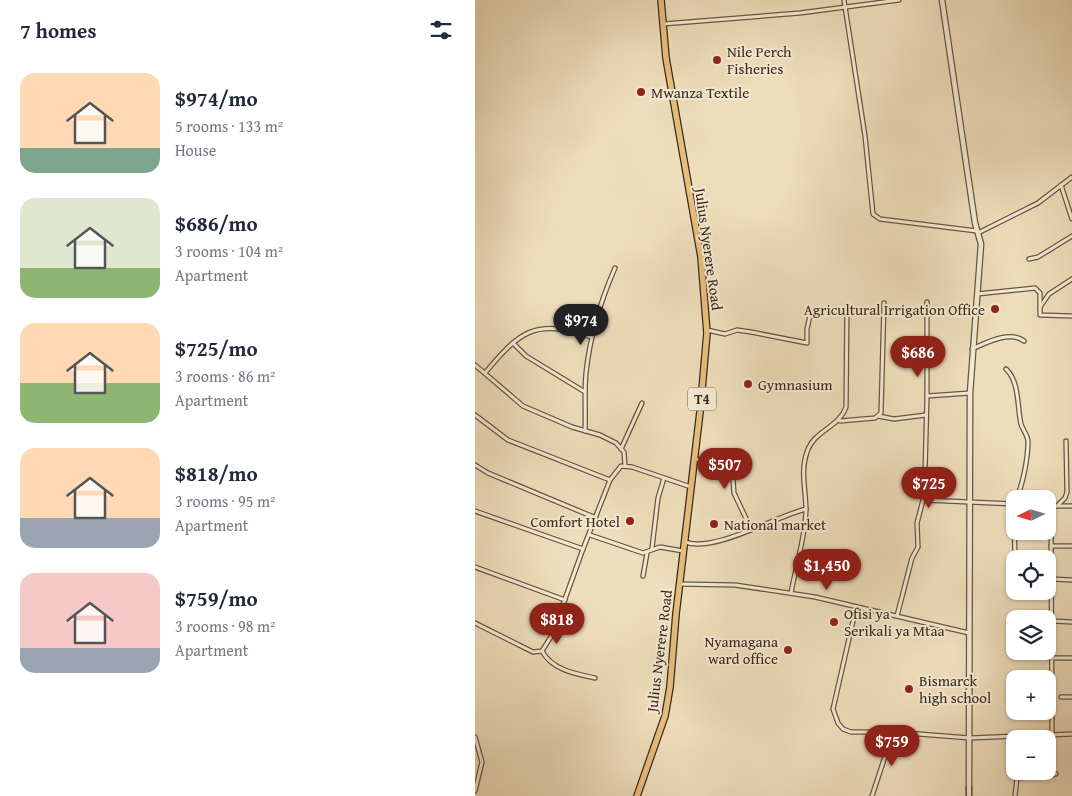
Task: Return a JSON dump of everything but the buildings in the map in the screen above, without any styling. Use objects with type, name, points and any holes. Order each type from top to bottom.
[{"type":"highway","name":"Julius Nyerere Road","points":[[637,796],[665,716],[673,661],[679,584],[695,459],[707,330],[701,257],[679,137],[661,0]]},
{"type":"street","points":[[845,0],[865,136],[873,214],[880,219],[978,232],[1038,203],[1072,177]]},
{"type":"street","points":[[663,24],[688,24],[899,0]]},
{"type":"street","points":[[942,0],[981,244],[970,393],[969,796]]},
{"type":"street","points":[[1061,185],[1072,219]]},
{"type":"street","points":[[1029,259],[1037,258],[1072,236]]},
{"type":"street","points":[[585,431],[585,392],[591,337],[602,298],[615,268]]},
{"type":"street","points":[[1040,307],[1049,294],[1072,279]]},
{"type":"street","points":[[977,294],[1035,288],[1040,293],[1040,316],[1072,316]]},
{"type":"street","points":[[897,616],[912,558],[918,547],[917,523],[923,500],[927,415],[927,302]]},
{"type":"street","points":[[839,421],[847,402],[847,304]]},
{"type":"street","points":[[878,416],[882,408],[884,304]]},
{"type":"street","points":[[707,330],[725,334],[737,330],[807,343],[807,329],[811,311]]},
{"type":"street","points":[[485,373],[513,343],[529,332],[540,328],[573,332],[591,337]]},
{"type":"street","points":[[972,350],[995,338],[1018,337],[1024,341]]},
{"type":"street","points":[[513,343],[533,361],[585,392]]},
{"type":"street","points":[[475,365],[523,406],[609,439],[621,449],[625,466]]},
{"type":"street","points":[[1006,369],[1011,374],[1019,399],[1021,424],[1028,443],[1019,490]]},
{"type":"street","points":[[927,396],[970,393]]},
{"type":"street","points":[[621,449],[642,403]]},
{"type":"street","points":[[475,415],[508,440],[610,480]]},
{"type":"street","points":[[791,593],[802,548],[806,509],[803,476],[807,451],[821,431],[839,421],[878,416],[894,419],[927,415]]},
{"type":"street","points":[[1057,506],[1065,498],[1067,492],[1066,441]]},
{"type":"street","points":[[695,459],[732,467],[734,493],[751,529]]},
{"type":"street","points":[[475,465],[488,473],[596,518]]},
{"type":"street","points":[[475,624],[533,652],[541,651],[552,635],[610,480],[617,469],[625,466],[691,488]]},
{"type":"street","points":[[652,548],[658,498],[664,478]]},
{"type":"street","points":[[923,500],[1006,502]]},
{"type":"street","points":[[1057,506],[1072,506]]},
{"type":"street","points":[[685,542],[697,545],[751,529],[806,509]]},
{"type":"street","points":[[475,511],[583,550]]},
{"type":"street","points":[[590,535],[638,552],[647,552],[652,548],[660,547],[683,551]]},
{"type":"street","points":[[1051,540],[1051,550]]},
{"type":"street","points":[[1051,546],[1072,546]]},
{"type":"street","points":[[643,576],[647,552]]},
{"type":"street","points":[[475,567],[565,600]]},
{"type":"street","points":[[1056,579],[1072,580]]},
{"type":"street","points":[[679,584],[735,585],[791,593],[970,633]]},
{"type":"street","points":[[856,608],[835,699],[835,717],[843,729],[851,732],[893,732],[970,738],[1006,737]]},
{"type":"street","points":[[1056,621],[1072,622]]},
{"type":"street","points":[[541,651],[546,658],[567,671],[595,678]]},
{"type":"street","points":[[1056,658],[1072,658]]},
{"type":"street","points":[[1052,660],[1052,730]]},
{"type":"street","points":[[1061,697],[1072,697]]},
{"type":"street","points":[[872,796],[893,732]]},
{"type":"street","points":[[1056,736],[1072,734]]},
{"type":"street","points":[[475,737],[482,762],[475,791]]},
{"type":"street","points":[[1015,796],[1017,780]]},
{"type":"place","name":"Nile Perch Fisheries","points":[[717,60]]},
{"type":"place","name":"Mwanza Textile","points":[[641,92]]},
{"type":"place","name":"Agricultural Irrigation Office","points":[[995,309]]},
{"type":"place","name":"Gymnasium","points":[[748,384]]},
{"type":"place","name":"Comfort Hotel","points":[[630,521]]},
{"type":"place","name":"National market","points":[[714,524]]},
{"type":"place","name":"Ofisi ya Serikali ya Mtaa","points":[[834,622]]},
{"type":"place","name":"Nyamagana ward office","points":[[788,650]]},
{"type":"place","name":"Bismarck high school","points":[[909,689]]}]
